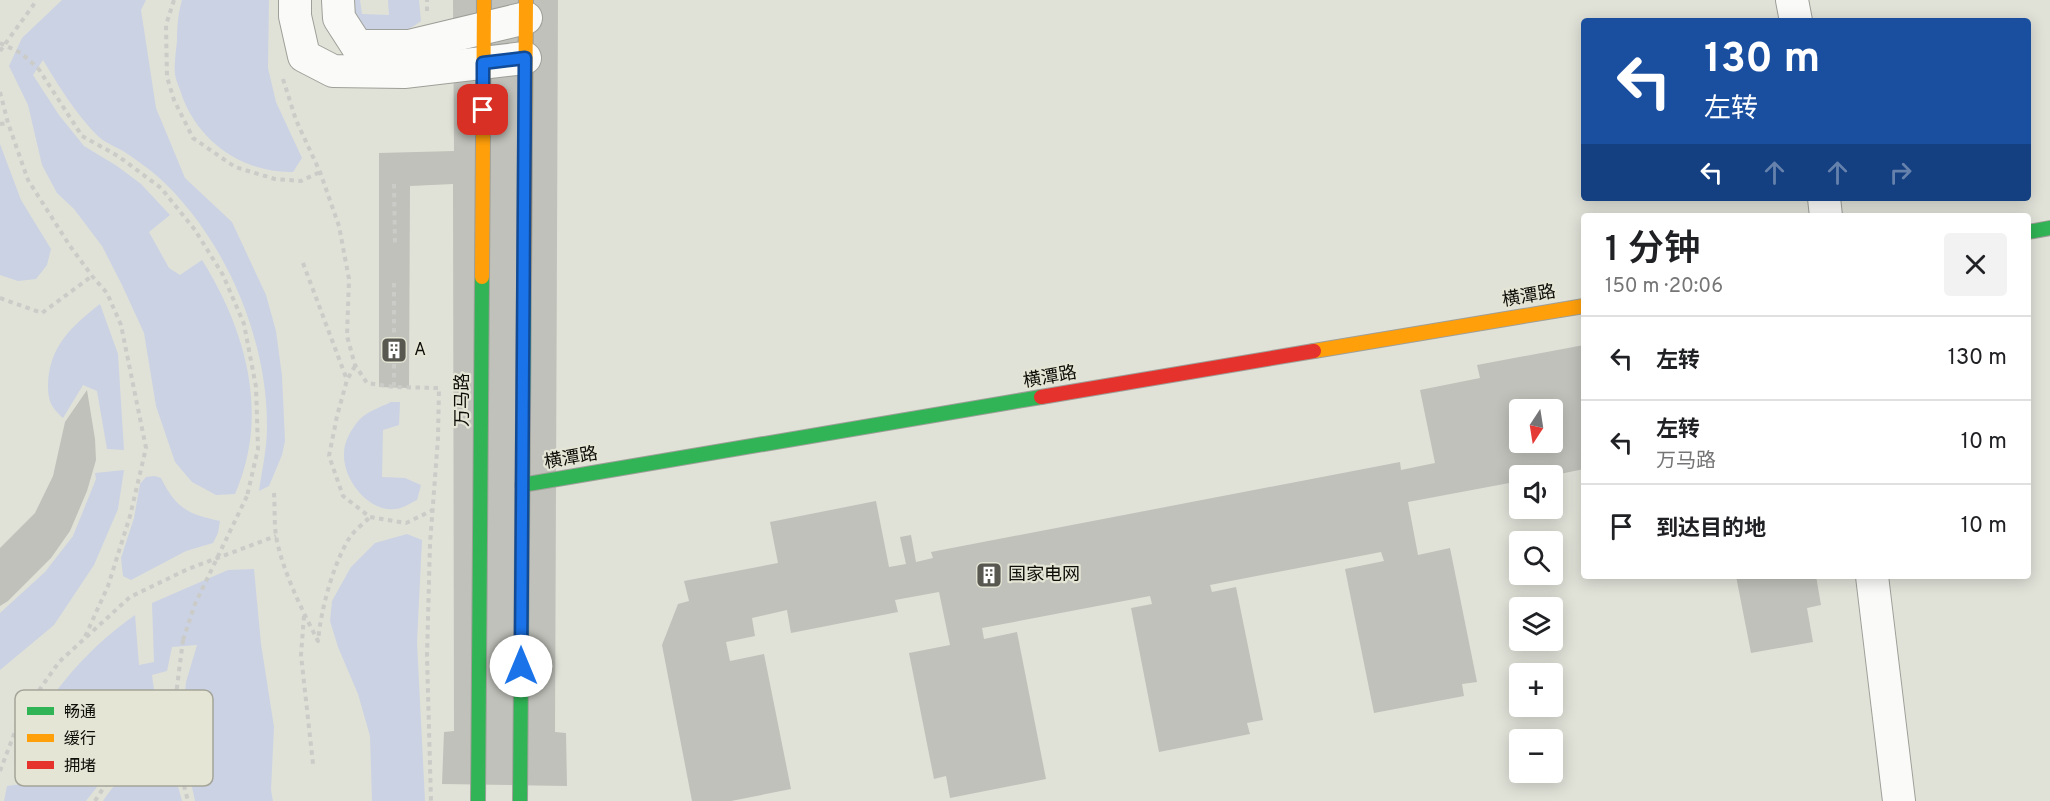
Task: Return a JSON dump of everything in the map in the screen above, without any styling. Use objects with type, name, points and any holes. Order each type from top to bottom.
[{"type":"main road","points":[[520,801],[526,9]]},
{"type":"main road","name":"万马路","points":[[478,801],[484,14]]},
{"type":"main road","points":[[2031,231],[2050,228]]},
{"type":"main road","name":"横潭路","points":[[522,485],[1581,307]]},
{"type":"street","points":[[295,0],[295,16],[304,56],[333,71],[404,72],[525,58]]},
{"type":"street","points":[[338,0],[339,18],[357,46],[409,46],[484,14],[526,9]]},
{"type":"street","points":[[1792,0],[1795,18]]},
{"type":"street","points":[[1872,579],[1899,801]]},
{"type":"path","points":[[0,51],[37,0]]},
{"type":"path","points":[[174,0],[166,26],[167,77],[174,100],[193,138],[235,167],[275,179],[301,181],[320,172]]},
{"type":"path","points":[[0,43],[21,53],[38,68],[82,136],[118,156],[161,188],[195,230],[223,275],[244,324],[256,387],[258,449],[247,496],[195,604],[183,640],[177,690]]},
{"type":"path","points":[[281,72],[296,120],[320,172],[339,226],[349,279],[347,336],[355,365],[367,383],[394,387],[439,388],[427,656],[431,801]]},
{"type":"path","points":[[0,92],[28,180],[92,276],[107,293],[121,325],[146,448],[130,516],[108,586],[84,639]]},
{"type":"path","points":[[0,124],[8,123]]},
{"type":"path","points":[[394,184],[395,247]]},
{"type":"path","points":[[303,263],[347,380]]},
{"type":"path","points":[[0,298],[42,313],[92,276]]},
{"type":"path","points":[[394,283],[394,387]]},
{"type":"path","points":[[355,365],[347,380],[329,456],[343,496],[370,517],[406,523],[433,510]]},
{"type":"path","points":[[274,493],[276,536],[304,615],[318,640],[320,621],[338,563],[351,536],[370,517]]},
{"type":"path","points":[[40,690],[59,662],[130,597],[188,569],[276,536]]},
{"type":"path","points":[[304,615],[301,655],[314,764]]},
{"type":"path","points":[[0,771],[15,732]]},
{"type":"path","points":[[95,801],[105,786]]},
{"type":"path","points":[[184,786],[188,801]]},
{"type":"shaded area","points":[[62,0],[146,0],[141,10],[156,108],[185,178],[232,222],[266,295],[276,331],[282,376],[285,441],[282,455],[269,486],[259,491],[267,436],[265,394],[260,359],[237,290],[221,258],[202,227],[180,199],[156,175],[102,139],[91,129],[43,60],[33,75],[59,115],[84,146],[141,184],[170,215],[149,232],[169,268],[180,275],[202,260],[231,315],[241,344],[252,404],[251,434],[245,464],[235,494],[216,495],[192,482],[175,462],[156,406],[144,333],[102,246],[74,209],[57,193],[42,165],[28,105],[9,66],[22,38]]},
{"type":"shaded area","points":[[182,0],[269,0],[268,68],[276,102],[302,158],[293,172],[275,171],[240,161],[211,141],[199,127],[182,96],[175,74],[178,20]]},
{"type":"shaded area","points":[[348,0],[360,0],[362,14],[389,15],[388,0],[419,0],[421,21],[405,31],[391,35],[357,34]]},
{"type":"shaded area","points":[[0,144],[21,200],[51,249],[47,265],[36,279],[18,281],[0,275]]},
{"type":"shaded area","points":[[100,304],[118,354],[124,450],[107,449],[97,391],[83,385],[63,418],[53,407],[49,395],[49,371],[58,348],[80,320]]},
{"type":"shaded area","points":[[391,402],[400,402],[399,425],[383,430],[382,477],[405,478],[421,485],[417,500],[403,507],[385,509],[367,500],[359,492],[348,474],[344,454],[348,436],[359,420]]},
{"type":"shaded area","points":[[124,470],[118,509],[94,565],[54,625],[0,670],[0,613],[45,572],[73,536],[96,479],[95,473]]},
{"type":"shaded area","points":[[146,477],[161,478],[172,496],[184,508],[199,516],[220,521],[218,533],[213,543],[186,551],[131,580],[123,576],[121,558],[134,518],[140,484]]},
{"type":"shaded area","points":[[407,534],[422,540],[417,642],[425,801],[372,801],[370,736],[358,694],[338,647],[330,621],[332,601],[351,567],[375,543]]},
{"type":"shaded area","points":[[254,569],[261,644],[274,727],[271,790],[273,801],[195,801],[192,786],[213,786],[213,690],[185,690],[197,645],[172,647],[167,671],[152,675],[154,690],[57,690],[80,662],[135,615],[139,665],[154,662],[152,603],[228,570]]},
{"type":"shaded area","points":[[7,786],[98,786],[86,801],[4,801]]},
{"type":"shaded area","points":[[114,786],[178,786],[182,801],[103,801]]},
{"type":"building","points":[[453,0],[558,0],[555,732],[566,733],[567,786],[442,784],[444,732],[454,731],[453,184],[410,186],[409,388],[379,387],[379,153],[454,151]]},
{"type":"building","name":"国家电网","points":[[1581,346],[1581,470],[1563,473],[1563,465],[1509,465],[1509,483],[1408,502],[1418,555],[1450,548],[1477,682],[1462,684],[1464,696],[1374,713],[1345,569],[1384,561],[1381,552],[1210,585],[1212,592],[1236,587],[1263,720],[1247,723],[1250,734],[1159,752],[1131,608],[1152,604],[1150,596],[982,628],[984,639],[1017,632],[1046,779],[950,798],[946,776],[934,779],[909,653],[950,645],[939,592],[895,600],[898,612],[791,633],[787,610],[752,618],[755,636],[726,642],[730,661],[764,654],[791,789],[731,801],[692,801],[662,645],[678,604],[689,601],[684,581],[778,563],[770,522],[876,501],[889,567],[906,564],[900,537],[911,535],[916,562],[933,558],[931,552],[1400,462],[1401,470],[1435,463],[1420,390],[1480,378],[1477,365]]},
{"type":"building","points":[[87,390],[96,460],[87,491],[70,531],[51,558],[8,601],[0,606],[0,548],[35,513],[53,476],[65,422]]},
{"type":"building","points":[[1737,579],[1817,579],[1821,605],[1807,608],[1813,642],[1751,653]]},
{"type":"traffic: fast","points":[[2031,231],[2050,228]]},
{"type":"traffic: fast","points":[[478,801],[482,277]]},
{"type":"traffic: fast","points":[[520,801],[524,286]]},
{"type":"traffic: fast","points":[[522,485],[1041,397]]},
{"type":"traffic: slow","points":[[482,277],[484,0]]},
{"type":"traffic: slow","points":[[524,286],[526,0]]},
{"type":"traffic: slow","points":[[1314,351],[1581,306]]},
{"type":"traffic: jam","points":[[1041,397],[1314,351]]},
{"type":"place","name":"A","points":[[394,350]]},
{"type":"place","name":"国家电网","points":[[989,575]]},
{"type":"route","points":[[483,110],[483,63],[525,58],[521,666]]}]
